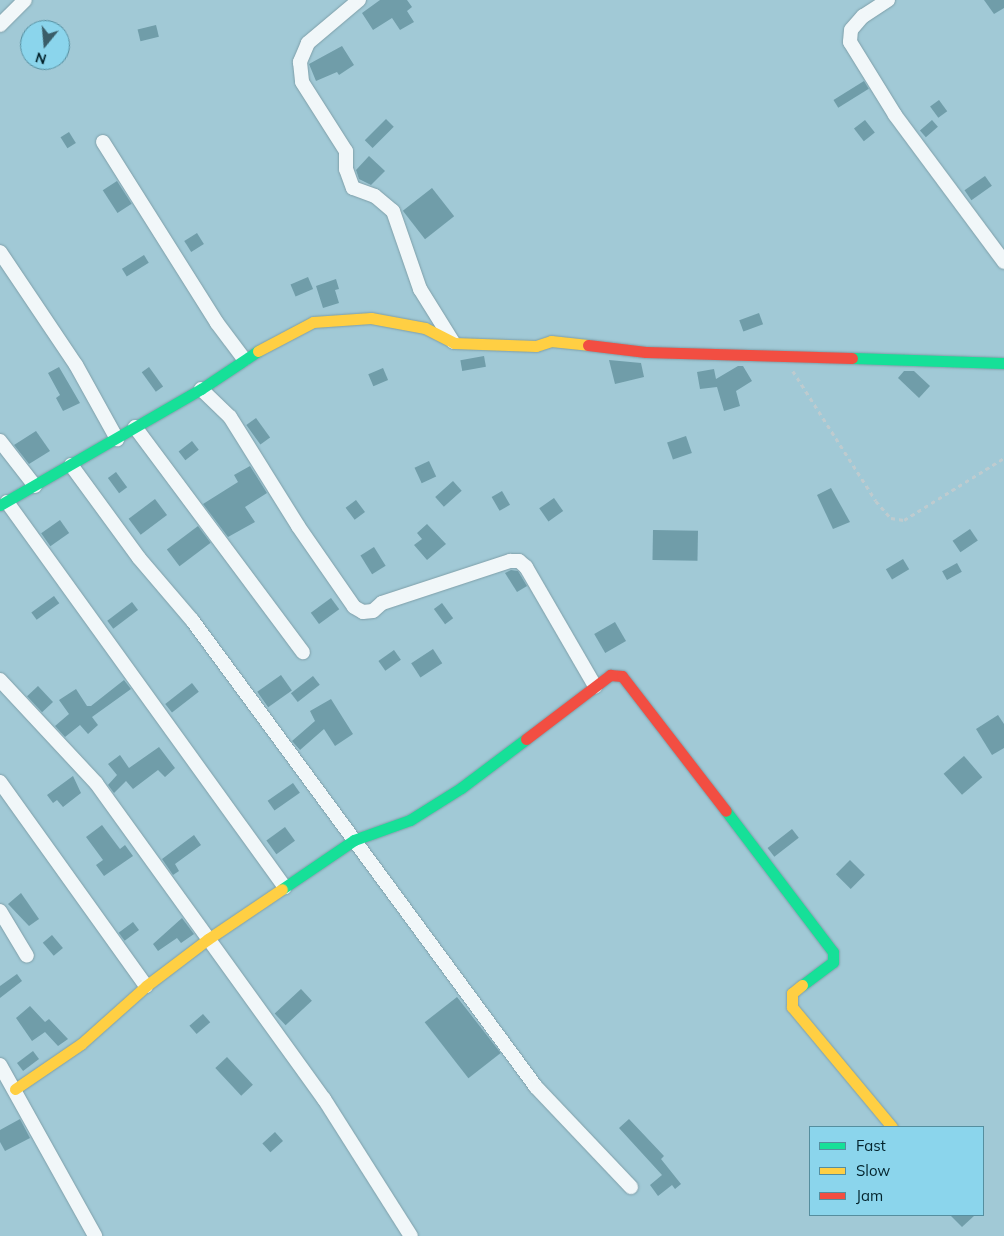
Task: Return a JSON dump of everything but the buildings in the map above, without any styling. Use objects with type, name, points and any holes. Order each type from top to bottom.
[{"type":"street","points":[[0,25],[25,0]]},
{"type":"street","points":[[359,0],[308,43],[300,62],[302,82],[346,151],[346,169],[353,188],[375,196],[393,211],[420,289],[454,343]]},
{"type":"street","points":[[888,0],[864,16],[851,30],[850,42],[895,114],[1004,262]]},
{"type":"street","points":[[102,142],[217,323],[244,359]]},
{"type":"street","points":[[0,252],[76,364],[117,439]]},
{"type":"street","points":[[285,887],[3,503],[201,389],[244,359],[313,322],[372,318],[425,328],[454,343],[536,346],[551,341],[646,352],[1004,362]]},
{"type":"street","points":[[201,389],[230,417],[298,526],[354,607],[363,612],[373,611],[382,603],[510,561],[519,561],[526,568],[595,686]]},
{"type":"street","points":[[135,427],[303,652]]},
{"type":"street","points":[[0,441],[35,486]]},
{"type":"street","points":[[71,465],[138,558],[192,620],[536,1086],[631,1187]]},
{"type":"street","points":[[15,1090],[82,1044],[146,986],[208,939],[354,840],[410,820],[461,788],[610,675],[622,676],[833,952],[833,962],[792,993],[792,1007],[891,1126]]},
{"type":"street","points":[[0,680],[96,783],[324,1099],[411,1236]]},
{"type":"street","points":[[0,782],[146,986]]},
{"type":"street","points":[[0,911],[27,956]]},
{"type":"street","points":[[0,1065],[95,1236]]},
{"type":"path","points":[[784,357],[876,501],[891,518],[904,520],[1004,458]]},
{"type":"traffic: fast","points":[[0,505],[201,389],[258,351]]},
{"type":"traffic: fast","points":[[852,358],[1004,363]]},
{"type":"traffic: fast","points":[[282,889],[354,840],[410,820],[461,788],[526,739]]},
{"type":"traffic: fast","points":[[726,811],[833,952],[833,962],[802,985]]},
{"type":"traffic: slow","points":[[258,351],[313,322],[371,318],[425,328],[454,343],[536,346],[551,341],[588,345]]},
{"type":"traffic: slow","points":[[15,1089],[81,1044],[146,986],[208,939],[282,889]]},
{"type":"traffic: slow","points":[[802,985],[792,993],[792,1007],[891,1126]]},
{"type":"traffic: jam","points":[[588,345],[646,352],[852,358]]},
{"type":"traffic: jam","points":[[526,739],[610,675],[622,676],[726,811]]}]
